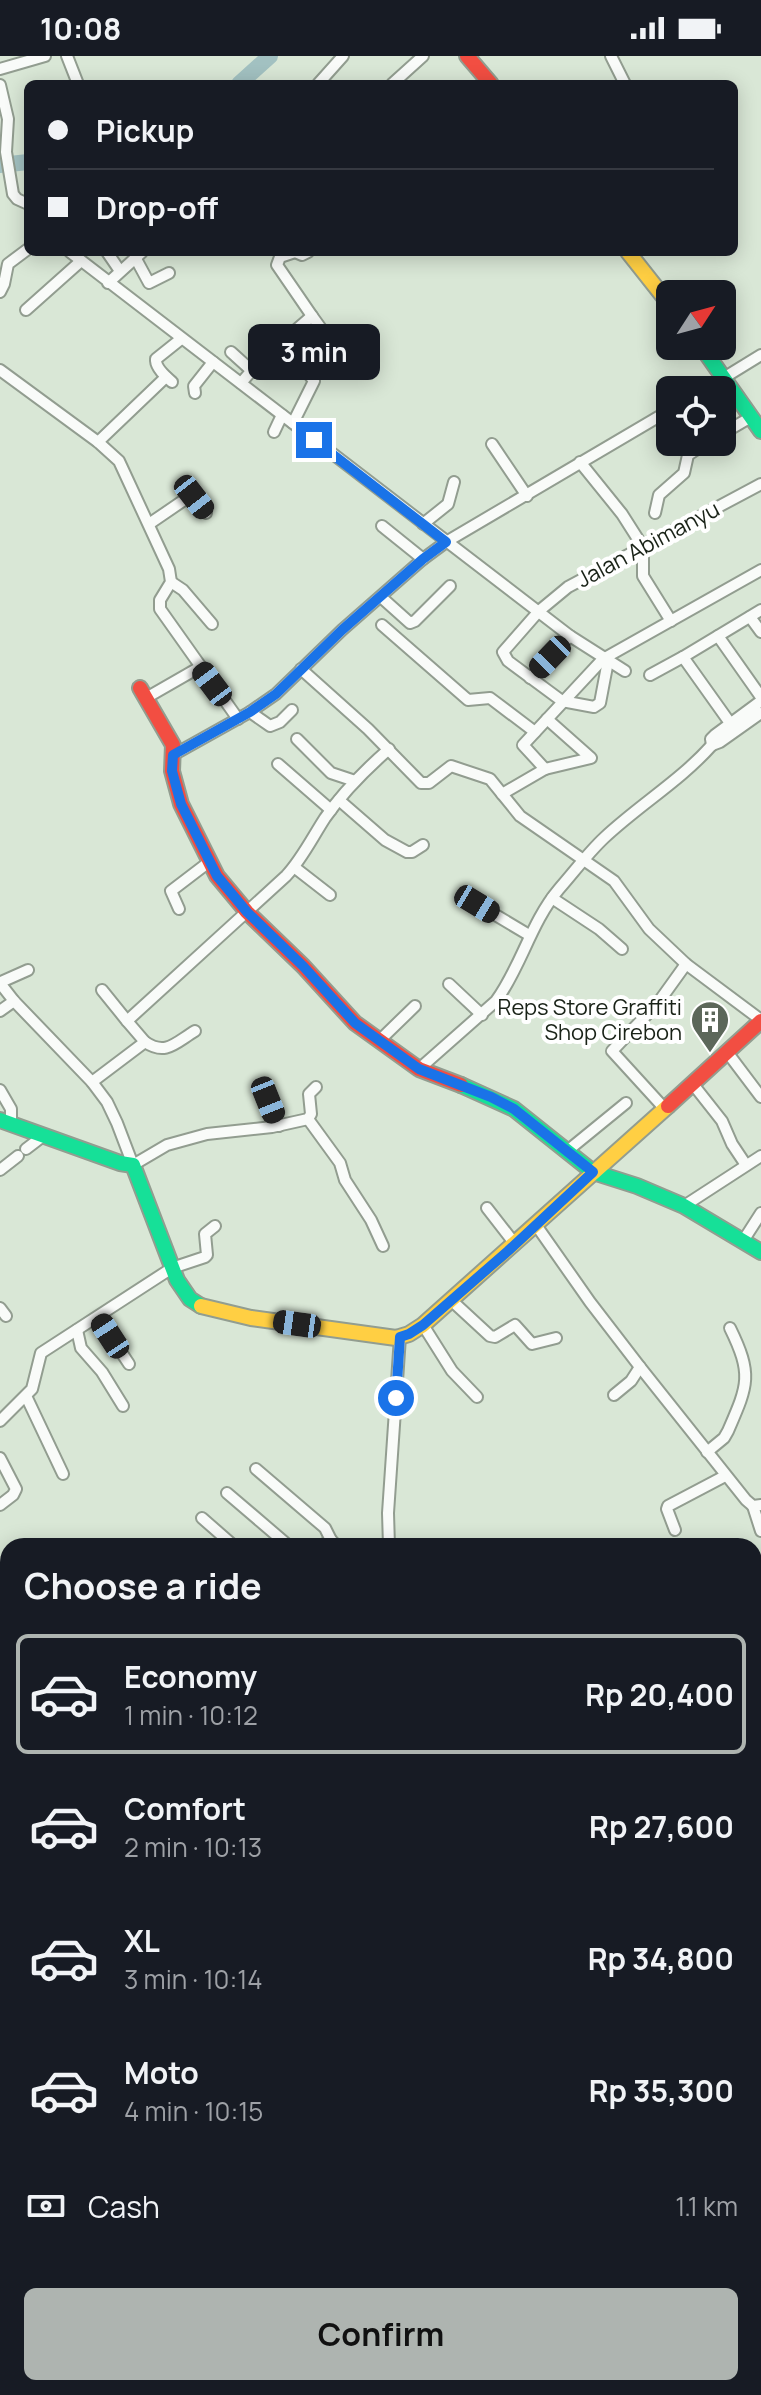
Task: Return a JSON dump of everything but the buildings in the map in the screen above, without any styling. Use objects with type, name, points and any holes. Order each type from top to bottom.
[{"type":"street","points":[[0,69],[13,60],[45,56]]},
{"type":"street","points":[[67,56],[76,80]]},
{"type":"street","points":[[322,80],[343,56]]},
{"type":"street","points":[[396,80],[423,56]]},
{"type":"street","points":[[611,56],[623,80]]},
{"type":"street","points":[[473,58],[488,80]]},
{"type":"street","points":[[0,85],[8,119],[6,152],[15,198],[24,202]]},
{"type":"street","points":[[0,292],[8,264],[24,252]]},
{"type":"street","points":[[75,256],[570,636],[625,671]]},
{"type":"street","points":[[110,256],[120,271]]},
{"type":"street","points":[[108,283],[139,256],[149,283],[169,273]]},
{"type":"street","points":[[283,256],[277,265],[343,359]]},
{"type":"street","points":[[631,256],[656,287]]},
{"type":"street","points":[[26,310],[81,261]]},
{"type":"street","points":[[241,383],[312,316]]},
{"type":"street","points":[[98,442],[169,380],[155,363],[156,359],[181,339]]},
{"type":"street","points":[[284,342],[314,381],[293,423]]},
{"type":"street","points":[[231,352],[252,371]]},
{"type":"street","points":[[729,376],[761,355]]},
{"type":"street","points":[[195,393],[194,386],[213,362]]},
{"type":"street","points":[[0,370],[119,461],[169,569],[171,582],[159,606],[238,719]]},
{"type":"street","points":[[736,395],[758,425],[736,430]]},
{"type":"street","points":[[274,432],[282,415]]},
{"type":"street","points":[[173,755],[276,694],[423,559],[446,542],[656,418]]},
{"type":"street","points":[[492,444],[527,496]]},
{"type":"street","points":[[655,513],[659,495],[684,473],[688,456]]},
{"type":"street","points":[[580,462],[622,514],[643,547],[643,576],[671,621]]},
{"type":"street","points":[[423,524],[448,504],[454,482]]},
{"type":"street","name":"Jalan Abimanyu","points":[[530,678],[508,661],[503,652],[539,611],[568,587],[761,484]]},
{"type":"street","points":[[149,524],[192,496],[206,513]]},
{"type":"street","points":[[382,526],[423,559]]},
{"type":"street","points":[[545,769],[523,745],[562,701],[606,660],[761,570]]},
{"type":"street","points":[[171,582],[183,590],[212,624]]},
{"type":"street","points":[[381,597],[410,623],[450,586]]},
{"type":"street","points":[[650,675],[761,610]]},
{"type":"street","points":[[750,617],[761,632]]},
{"type":"street","points":[[382,625],[468,700],[490,698],[535,732]]},
{"type":"street","points":[[570,636],[530,678],[562,701],[594,707],[599,705],[606,660]]},
{"type":"street","points":[[712,745],[711,739],[761,699],[718,636]]},
{"type":"street","points":[[683,657],[730,723]]},
{"type":"street","points":[[200,667],[143,693],[171,742],[172,771],[181,804],[209,862],[247,912],[303,966],[355,1023],[419,1069],[514,1109],[593,1172],[684,1206],[761,1252]]},
{"type":"street","points":[[28,970],[0,982],[14,1001],[92,1082],[111,1108],[172,1268],[185,1293],[204,1308],[251,1318],[400,1337],[423,1325],[761,1021],[686,964],[649,929],[614,881],[520,816],[487,776],[451,766],[425,784],[301,669]]},
{"type":"street","points":[[250,712],[270,726],[280,722],[292,710]]},
{"type":"street","points":[[419,1069],[482,1015],[505,988],[529,935],[552,898],[604,838],[680,777],[712,745],[761,713]]},
{"type":"street","points":[[502,794],[545,769],[591,758],[547,719]]},
{"type":"street","points":[[297,739],[331,773],[355,781]]},
{"type":"street","points":[[127,1021],[294,867],[339,800],[389,749]]},
{"type":"street","points":[[278,764],[331,810]]},
{"type":"street","points":[[339,800],[393,845],[412,852],[423,845]]},
{"type":"street","points":[[179,909],[171,891],[209,862]]},
{"type":"street","points":[[294,867],[330,895]]},
{"type":"street","points":[[552,898],[599,929],[622,949]]},
{"type":"street","points":[[477,904],[529,935]]},
{"type":"street","points":[[664,1108],[612,1051],[658,1003],[686,964]]},
{"type":"street","points":[[449,984],[482,1015]]},
{"type":"street","points":[[102,990],[145,1042],[156,1049],[164,1049],[195,1031]]},
{"type":"street","points":[[0,1011],[14,1001]]},
{"type":"street","points":[[379,1041],[415,1006]]},
{"type":"street","points":[[92,1082],[145,1042]]},
{"type":"street","points":[[727,1052],[761,1097]]},
{"type":"street","points":[[692,1083],[722,1121],[729,1140],[746,1165]]},
{"type":"street","points":[[0,1090],[11,1109],[5,1122],[133,1165],[167,1145],[207,1134],[279,1126],[308,1119],[311,1114],[309,1094],[316,1087]]},
{"type":"street","points":[[268,1100],[279,1126]]},
{"type":"street","points":[[566,1152],[626,1103]]},
{"type":"street","points":[[308,1119],[340,1163],[345,1180],[383,1246]]},
{"type":"street","points":[[0,1170],[43,1136]]},
{"type":"street","points":[[684,1206],[761,1156]]},
{"type":"street","points":[[487,1208],[515,1244]]},
{"type":"street","points":[[743,1241],[761,1213]]},
{"type":"street","points":[[536,1225],[590,1302],[725,1476],[757,1506],[761,1531]]},
{"type":"street","points":[[0,1421],[26,1396],[35,1381],[41,1353],[172,1268],[205,1257],[205,1234],[215,1226]]},
{"type":"street","points":[[451,1300],[490,1336],[515,1325],[532,1344],[556,1338]]},
{"type":"street","points":[[98,1317],[129,1364]]},
{"type":"street","points":[[423,1325],[452,1371],[477,1397]]},
{"type":"street","points":[[707,1452],[728,1431],[747,1376],[742,1353],[730,1328]]},
{"type":"street","points":[[77,1330],[81,1348],[110,1382],[123,1406]]},
{"type":"street","points":[[389,1538],[400,1337]]},
{"type":"street","points":[[614,1395],[631,1381],[640,1367]]},
{"type":"street","points":[[26,1396],[63,1474]]},
{"type":"street","points":[[0,1458],[16,1489],[0,1505]]},
{"type":"street","points":[[256,1469],[325,1528],[328,1538]]},
{"type":"street","points":[[675,1530],[668,1506],[725,1476]]},
{"type":"street","points":[[227,1493],[280,1538]]},
{"type":"street","points":[[202,1518],[225,1538]]},
{"type":"waterway","points":[[243,80],[270,56]]},
{"type":"waterway","points":[[0,165],[24,162]]},
{"type":"traffic: fast","points":[[711,360],[761,431]]},
{"type":"traffic: fast","points":[[461,1085],[514,1109],[593,1172],[684,1206],[761,1252]]},
{"type":"traffic: fast","points":[[0,1120],[133,1165],[177,1280],[190,1299],[201,1306]]},
{"type":"traffic: slow","points":[[631,256],[656,287]]},
{"type":"traffic: slow","points":[[201,1306],[251,1318],[396,1338],[409,1334],[423,1325],[668,1106]]},
{"type":"traffic: jam","points":[[467,56],[488,80]]},
{"type":"traffic: jam","points":[[140,688],[173,745],[172,771],[181,804],[217,876],[247,912],[303,966],[355,1023],[419,1069],[461,1085]]},
{"type":"traffic: jam","points":[[668,1106],[761,1021]]},
{"type":"place","name":"Reps Store Graffiti Shop Cirebon","points":[[710,1054]]},
{"type":"route","points":[[314,440],[446,542],[342,630],[276,694],[173,755],[171,766],[174,781],[185,815],[207,859],[227,888],[355,1023],[419,1069],[514,1109],[593,1172],[423,1325],[400,1337],[396,1398]]}]
